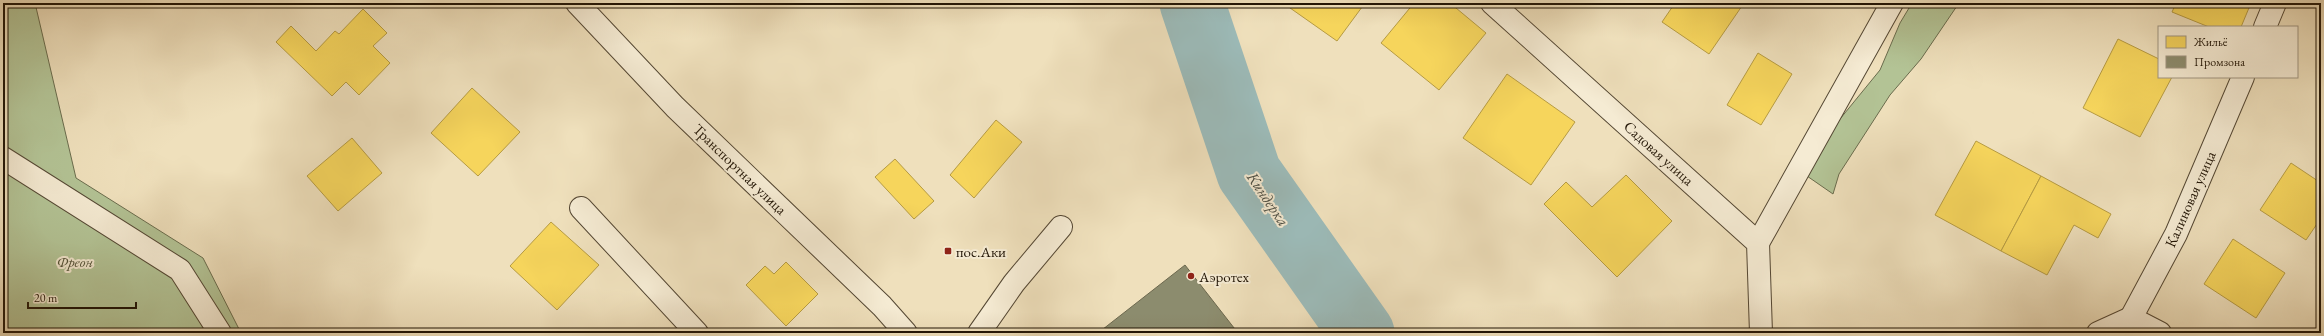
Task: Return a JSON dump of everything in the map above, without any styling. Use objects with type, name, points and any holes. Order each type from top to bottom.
[{"type":"street","name":"Транспортная улица","points":[[577,3],[675,107],[882,306],[906,333]]},
{"type":"street","name":"Садовая улица","points":[[1492,3],[1758,243]]},
{"type":"street","points":[[1761,333],[1758,243],[1892,3]]},
{"type":"street","points":[[2265,26],[2275,3]]},
{"type":"street","name":"Калиновая улица","points":[[2131,318],[2176,234],[2243,78]]},
{"type":"street","points":[[3,158],[180,270],[220,333]]},
{"type":"street","points":[[581,208],[697,333]]},
{"type":"street","points":[[979,333],[1014,282],[1061,227]]},
{"type":"street","points":[[2098,333],[2131,318],[2160,333]]},
{"type":"green space","name":"Фреон","points":[[3,3],[35,3],[76,178],[203,258],[241,333],[3,333]]},
{"type":"green space","points":[[1912,3],[1959,3],[1921,59],[1890,95],[1839,174],[1833,194],[1807,176],[1831,130],[1880,70],[1900,23]]},
{"type":"building: Жильё","points":[[1283,3],[1365,3],[1337,41]]},
{"type":"building: Жильё","points":[[1414,3],[1450,3],[1486,33],[1439,90],[1381,43]]},
{"type":"building: Жильё","points":[[1675,3],[1744,3],[1709,54],[1662,22]]},
{"type":"building: Жильё","points":[[2176,3],[2251,3],[2241,26],[2207,26],[2172,12]]},
{"type":"building: Жильё","points":[[363,9],[387,33],[373,46],[390,63],[359,95],[346,82],[332,96],[276,42],[291,26],[316,51],[335,31],[339,34]]},
{"type":"building: Жильё","points":[[2118,39],[2158,59],[2158,78],[2171,78],[2140,137],[2083,108]]},
{"type":"building: Жильё","points":[[1758,53],[1792,74],[1761,125],[1727,105]]},
{"type":"building: Жильё","points":[[1507,74],[1575,122],[1531,185],[1463,138]]},
{"type":"building: Жильё","points":[[472,88],[520,132],[478,176],[431,133]]},
{"type":"building: Жильё","points":[[996,120],[1022,142],[974,198],[950,175]]},
{"type":"building: Жильё","points":[[352,138],[382,173],[338,211],[307,176]]},
{"type":"building: Жильё","points":[[1976,141],[2041,176],[2001,251],[1935,215]]},
{"type":"building: Жильё","points":[[895,159],[934,201],[914,219],[875,177]]},
{"type":"building: Жильё","points":[[2291,163],[2321,183],[2321,218],[2306,240],[2260,210]]},
{"type":"building: Жильё","points":[[1626,175],[1672,221],[1617,277],[1544,204],[1566,182],[1592,207]]},
{"type":"building: Жильё","points":[[2041,176],[2111,214],[2098,238],[2074,225],[2047,275],[2001,251]]},
{"type":"building: Жильё","points":[[551,222],[599,265],[557,310],[510,266]]},
{"type":"building: Жильё","points":[[2233,239],[2285,273],[2256,318],[2204,284]]},
{"type":"building: Жильё","points":[[786,262],[818,294],[786,326],[746,285],[765,266],[774,274]]},
{"type":"building: Промзона","points":[[1185,265],[1238,333],[1098,333]]},
{"type":"waterway","name":"Киндерка","points":[[1192,3],[1249,173],[1362,333]]},
{"type":"place","name":"пос.Аки","points":[[948,251]]},
{"type":"place","name":"Аэротех","points":[[1191,276]]}]
